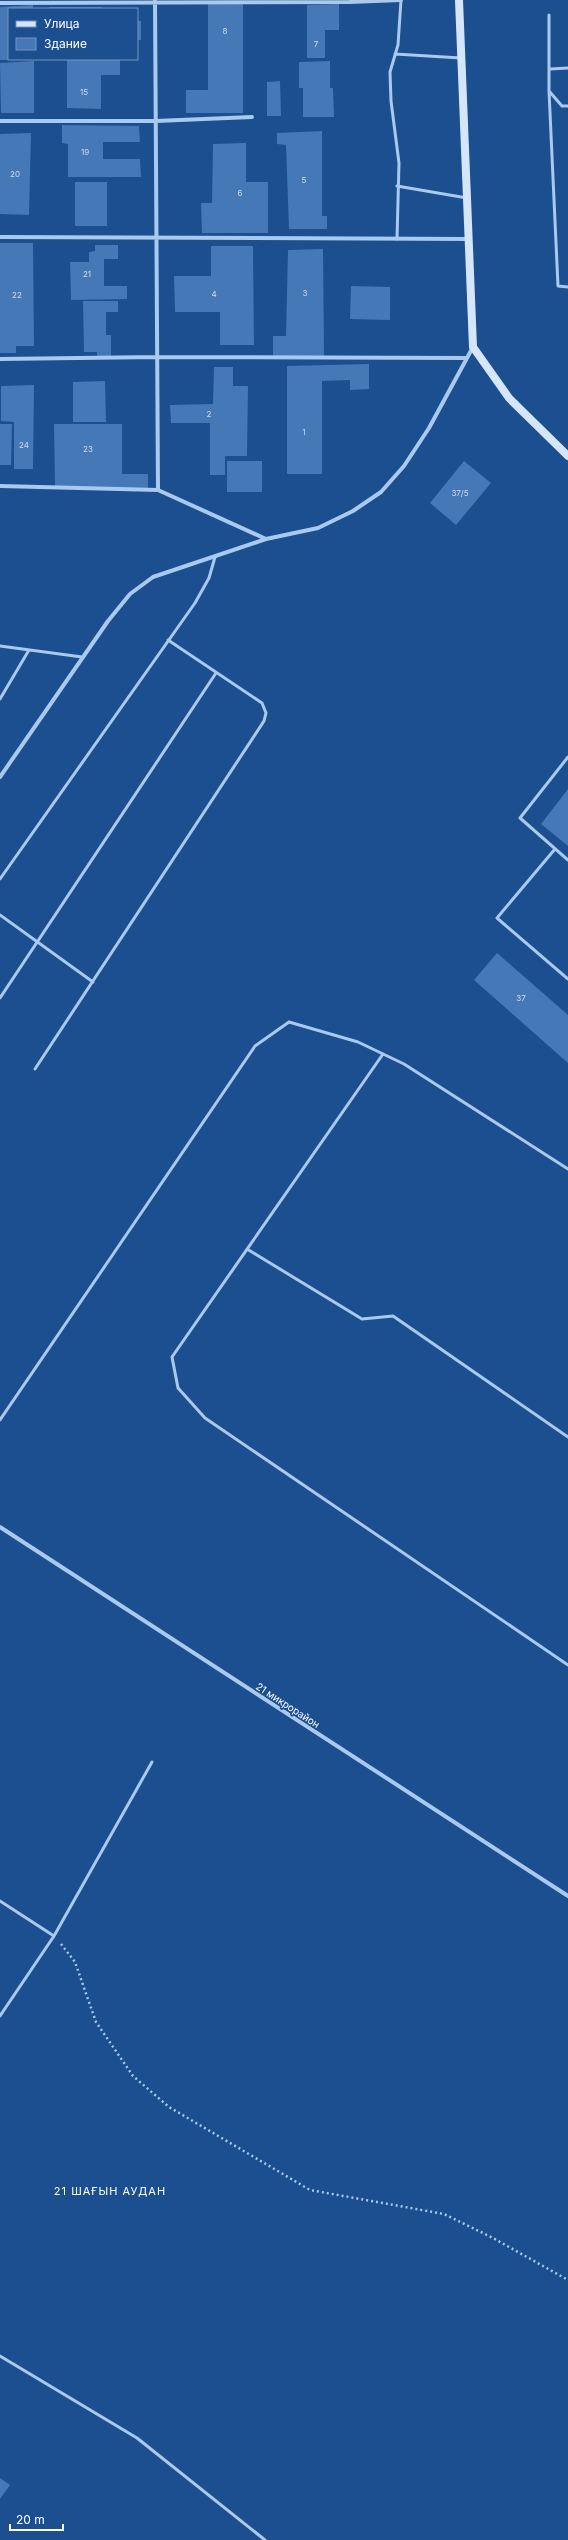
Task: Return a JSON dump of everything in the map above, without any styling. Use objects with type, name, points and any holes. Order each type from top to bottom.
[{"type":"street","points":[[156,0],[158,490]]},
{"type":"street","points":[[0,3],[156,0],[341,2],[401,0]]},
{"type":"street","points":[[0,777],[82,657],[130,594],[153,577],[266,539],[318,528],[354,511],[381,492],[404,466],[429,428],[473,347],[459,0]]},
{"type":"street","points":[[0,121],[156,121],[252,117]]},
{"type":"street","points":[[0,237],[469,239]]},
{"type":"street","points":[[473,347],[509,398],[566,452]]},
{"type":"street","points":[[0,359],[157,357],[467,358]]},
{"type":"street","points":[[0,486],[158,490],[266,539]]},
{"type":"street","name":"21 микрорайон","points":[[0,1527],[568,1896]]},
{"type":"lane","points":[[397,239],[397,186],[399,164],[390,79],[398,45],[401,0]]},
{"type":"lane","points":[[549,15],[549,92],[558,286],[568,287]]},
{"type":"lane","points":[[395,54],[461,58]]},
{"type":"lane","points":[[550,69],[568,68]]},
{"type":"lane","points":[[549,92],[562,106],[568,106]]},
{"type":"lane","points":[[397,186],[467,198]]},
{"type":"lane","points":[[0,879],[203,591],[215,557]]},
{"type":"lane","points":[[35,1069],[264,721],[266,713],[262,704],[168,640]]},
{"type":"lane","points":[[0,646],[82,657]]},
{"type":"lane","points":[[0,699],[30,650]]},
{"type":"lane","points":[[0,998],[216,673]]},
{"type":"lane","points":[[568,757],[520,818],[568,860]]},
{"type":"lane","points":[[555,849],[497,918],[568,979]]},
{"type":"lane","points":[[0,915],[93,982]]},
{"type":"lane","points":[[0,1420],[255,1046],[289,1022],[358,1042],[404,1064],[568,1169]]},
{"type":"lane","points":[[383,1054],[172,1357],[178,1388],[205,1418],[568,1665]]},
{"type":"lane","points":[[247,1249],[362,1319],[393,1316],[568,1437]]},
{"type":"lane","points":[[0,2016],[54,1936],[152,1762]]},
{"type":"lane","points":[[0,1901],[54,1936]]},
{"type":"lane","points":[[0,2356],[137,2438],[265,2540]]},
{"type":"path","points":[[54,1936],[75,1962],[96,2022],[133,2076],[169,2107],[310,2190],[444,2214],[493,2238],[568,2280]]},
{"type":"building","points":[[208,4],[243,4],[243,113],[186,113],[186,90],[208,90]]},
{"type":"building","points":[[339,4],[339,30],[325,30],[325,58],[307,58],[307,5]]},
{"type":"building","points":[[33,5],[33,8],[8,8],[8,60],[0,60],[0,7]]},
{"type":"building","points":[[49,7],[102,7],[102,8]]},
{"type":"building","points":[[138,21],[141,21],[141,40],[138,40]]},
{"type":"building","points":[[67,60],[120,60],[120,75],[101,75],[101,109],[67,108]]},
{"type":"building","points":[[34,61],[34,113],[1,113],[0,63]]},
{"type":"building","points":[[330,61],[330,88],[333,88],[334,117],[303,117],[303,88],[299,88],[299,62]]},
{"type":"building","points":[[280,81],[281,116],[267,116],[267,82]]},
{"type":"building","points":[[62,125],[139,126],[140,142],[103,142],[103,159],[140,159],[141,177],[68,177],[68,144],[62,143]]},
{"type":"building","points":[[322,131],[322,216],[327,216],[327,229],[289,229],[286,145],[277,144],[277,133]]},
{"type":"building","points":[[31,133],[29,215],[0,214],[0,134]]},
{"type":"building","points":[[246,143],[246,182],[268,182],[268,233],[202,233],[201,203],[212,203],[213,144]]},
{"type":"building","points":[[75,182],[107,182],[107,226],[75,226]]},
{"type":"building","points":[[0,243],[33,243],[34,346],[16,346],[16,353],[0,353]]},
{"type":"building","points":[[95,245],[118,245],[118,259],[104,259],[104,286],[127,286],[127,299],[71,300],[70,262],[89,262],[89,252],[95,251]]},
{"type":"building","points":[[211,246],[253,246],[254,345],[220,345],[220,312],[175,312],[174,276],[211,276]]},
{"type":"building","points":[[323,249],[324,356],[273,356],[273,336],[286,336],[288,250]]},
{"type":"building","points":[[351,286],[390,287],[390,320],[350,319]]},
{"type":"building","points":[[83,301],[118,301],[118,312],[106,312],[106,335],[111,335],[111,356],[97,356],[97,352],[84,352]]},
{"type":"building","points":[[369,364],[369,389],[350,390],[350,380],[322,381],[322,474],[287,474],[287,366]]},
{"type":"building","points":[[214,367],[233,367],[233,386],[248,386],[247,456],[225,456],[225,475],[210,475],[210,423],[171,423],[170,405],[213,404]]},
{"type":"building","points":[[105,381],[106,422],[73,422],[73,382]]},
{"type":"building","points":[[34,385],[33,469],[14,469],[14,422],[1,421],[1,386]]},
{"type":"building","points":[[0,424],[12,424],[11,465],[0,465]]},
{"type":"building","points":[[54,424],[122,424],[122,474],[148,474],[148,489],[55,486]]},
{"type":"building","points":[[227,461],[262,461],[262,492],[227,492]]},
{"type":"building","points":[[464,461],[491,483],[456,525],[430,503]]},
{"type":"building","points":[[568,789],[568,846],[541,824]]},
{"type":"building","points":[[497,953],[568,1015],[568,1063],[474,980]]},
{"type":"building","points":[[0,2478],[10,2485],[0,2499]]},
{"type":"district","name":"21 ШАҒЫН АУДАН","points":[[110,2191]]}]
